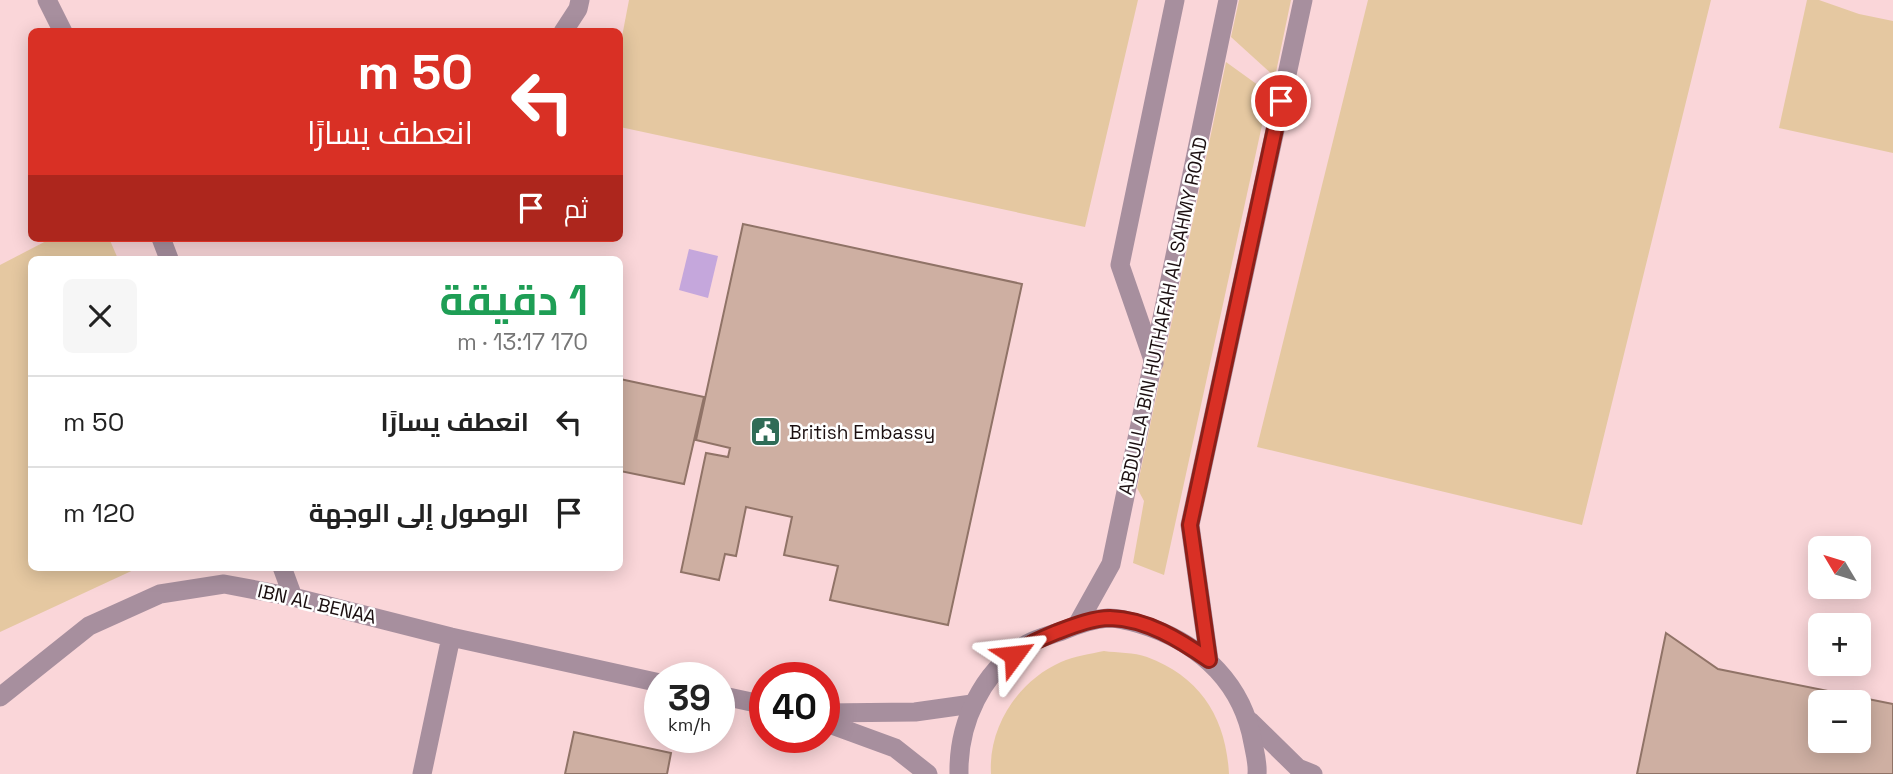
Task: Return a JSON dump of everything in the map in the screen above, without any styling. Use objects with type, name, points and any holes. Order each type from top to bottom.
[{"type":"street","points":[[47,0],[60,28]]},
{"type":"street","points":[[566,28],[578,9],[580,0]]},
{"type":"street","points":[[1154,363],[1120,265],[1175,0]]},
{"type":"street","name":"ABDULLA BIN HUTHAFAH AL SAHMY ROAD","points":[[1077,625],[1111,564],[1228,0]]},
{"type":"street","points":[[1209,660],[1190,525],[1303,0]]},
{"type":"street","points":[[283,571],[293,597]]},
{"type":"street","name":"IBN AL BENAA","points":[[0,697],[89,626],[160,594],[224,584],[293,597],[451,637],[644,679]]},
{"type":"street","points":[[959,774],[959,753],[972,704],[1000,666],[1028,644],[1077,625],[1109,618],[1139,624],[1176,637],[1209,660],[1233,688],[1250,722],[1257,774]]},
{"type":"street","points":[[422,774],[451,637]]},
{"type":"street","points":[[840,713],[915,712],[972,704]]},
{"type":"street","points":[[1250,722],[1297,768],[1313,774]]},
{"type":"street","points":[[840,728],[895,748],[928,774]]},
{"type":"shaded area","points":[[629,0],[1138,0],[1085,227],[623,128],[623,31]]},
{"type":"shaded area","points":[[1239,0],[1291,0],[1275,77],[1231,37]]},
{"type":"shaded area","points":[[1368,0],[1711,0],[1582,525],[1257,447]]},
{"type":"shaded area","points":[[1807,0],[1819,0],[1859,14],[1893,21],[1893,153],[1779,128]]},
{"type":"shaded area","points":[[1226,62],[1269,93],[1164,575],[1133,563],[1144,501],[1137,488]]},
{"type":"shaded area","points":[[44,242],[111,242],[117,256],[28,256],[28,571],[131,571],[0,632],[0,265]]},
{"type":"shaded area","points":[[689,249],[718,256],[708,298],[679,290]]},
{"type":"shaded area","points":[[1104,651],[1147,657],[1166,665],[1196,688],[1207,702],[1223,735],[1229,774],[991,774],[991,756],[1000,723],[1019,693],[1046,670],[1061,662]]},
{"type":"building","points":[[743,224],[1022,284],[948,625],[830,600],[838,566],[784,555],[792,517],[746,507],[736,556],[725,554],[719,580],[681,572],[706,453],[728,457],[730,448],[696,440]]},
{"type":"building","points":[[623,380],[704,397],[684,484],[623,472]]},
{"type":"building","points":[[1666,633],[1718,669],[1823,690],[1808,690],[1808,753],[1871,753],[1871,700],[1893,704],[1893,774],[1637,774]]},
{"type":"building","points":[[574,732],[644,747],[644,753],[671,753],[667,774],[565,774]]},
{"type":"place","name":"British Embassy","points":[[766,432]]},
{"type":"route","points":[[1014,655],[1028,644],[1077,625],[1109,618],[1139,624],[1176,637],[1209,660],[1190,525],[1281,101]]}]
